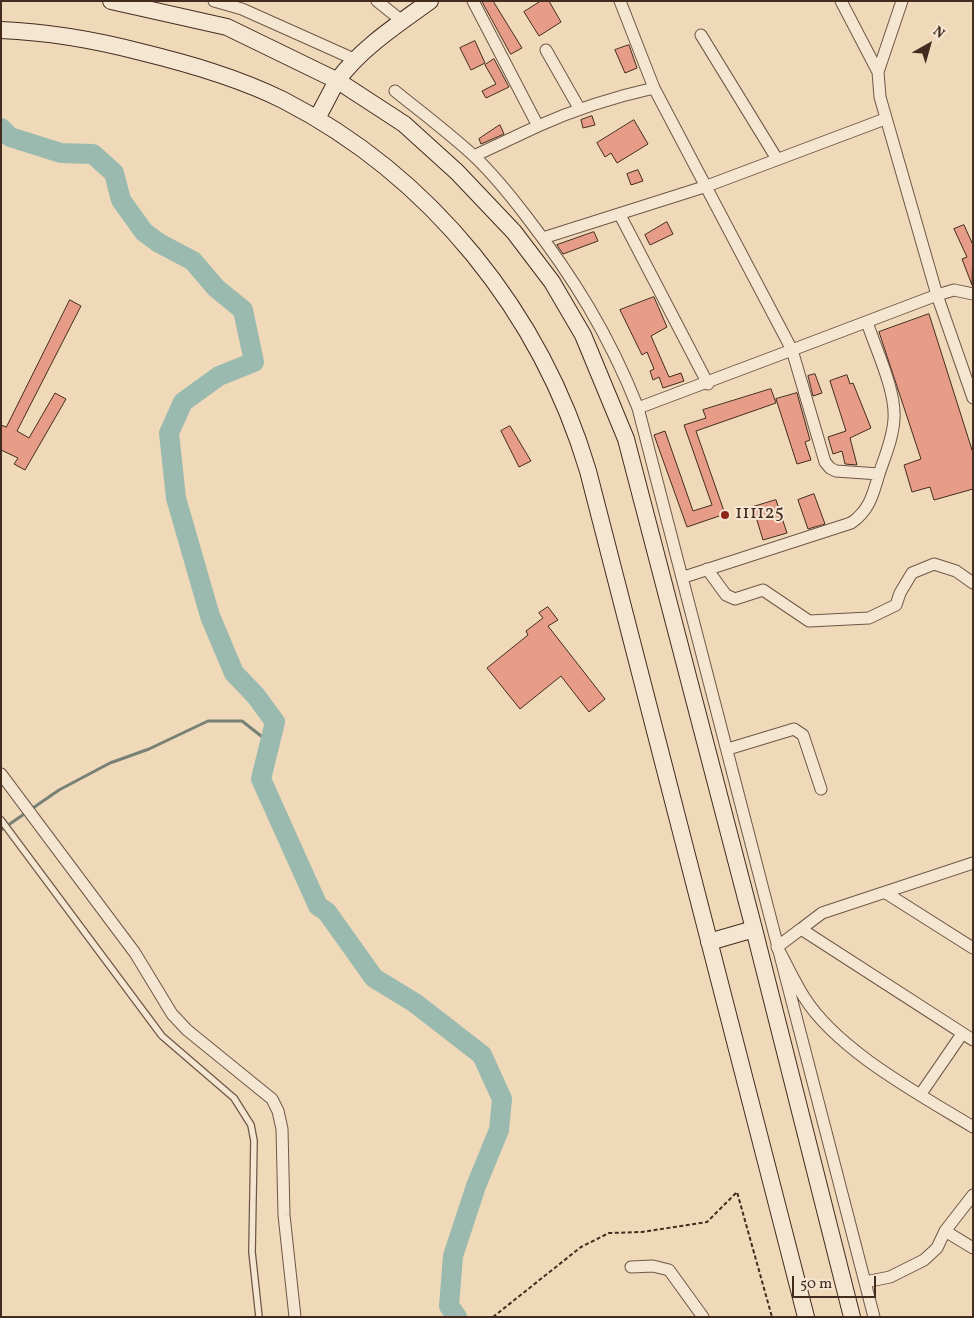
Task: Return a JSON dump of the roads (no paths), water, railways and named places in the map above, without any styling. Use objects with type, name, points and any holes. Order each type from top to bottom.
[{"type":"main road","points":[[111,1],[227,27],[338,81],[404,124],[457,172],[514,232],[552,282],[584,334],[626,439],[754,929],[852,1317]]},
{"type":"main road","points":[[317,118],[338,81],[356,60],[402,21],[430,1]]},
{"type":"main road","points":[[1,30],[30,31],[87,38],[159,56],[234,78],[282,99],[317,118],[373,156],[416,191],[446,221],[504,295],[555,380],[577,432],[806,1317]]},
{"type":"main road","points":[[709,942],[754,929]]},
{"type":"street","points":[[214,1],[242,9],[356,60]]},
{"type":"street","points":[[377,1],[402,21]]},
{"type":"street","points":[[473,1],[538,126]]},
{"type":"street","points":[[620,1],[654,88],[792,350],[825,462],[836,471],[879,474]]},
{"type":"street","points":[[841,1],[878,72],[885,119],[937,295],[973,398]]},
{"type":"street","points":[[878,72],[902,1]]},
{"type":"street","points":[[701,35],[777,159]]},
{"type":"street","points":[[546,50],[579,108]]},
{"type":"street","points":[[474,156],[579,108],[616,96],[654,88]]},
{"type":"street","points":[[395,90],[474,156],[509,194],[543,238],[578,287],[619,360],[638,408],[684,577],[777,947],[874,1317]]},
{"type":"street","points":[[543,238],[707,186],[885,119]]},
{"type":"street","points":[[620,215],[708,384]]},
{"type":"street","points":[[638,408],[708,384],[937,295],[954,290],[973,294]]},
{"type":"street","points":[[684,577],[851,523],[860,516],[871,501],[892,434],[894,417],[892,397],[867,322]]},
{"type":"street","points":[[707,569],[726,595],[735,599],[763,590],[809,621],[869,618],[888,611],[896,605],[900,592],[912,573],[934,564],[956,571],[973,583]]},
{"type":"street","points":[[728,749],[794,729],[799,731],[803,735],[821,789]]},
{"type":"street","points":[[1,774],[135,953],[172,1014],[187,1030],[272,1099],[278,1111],[282,1128],[284,1216],[295,1317]]},
{"type":"street","points":[[777,947],[822,913],[973,863]]},
{"type":"street","points":[[886,892],[973,948]]},
{"type":"street","points":[[800,929],[970,1037],[920,1095]]},
{"type":"street","points":[[777,947],[805,998],[820,1017],[872,1062],[920,1095],[973,1127]]},
{"type":"street","points":[[865,1282],[890,1277],[924,1260],[937,1248],[945,1231],[973,1195]]},
{"type":"street","points":[[945,1231],[973,1248]]},
{"type":"street","points":[[631,1266],[652,1266],[669,1270],[703,1317]]},
{"type":"lane","points":[[1,820],[162,1036],[234,1098],[251,1125],[254,1141],[252,1252],[259,1317]]},
{"type":"waterway","points":[[1,128],[10,137],[61,153],[93,154],[114,173],[121,200],[144,232],[159,243],[193,261],[216,288],[243,310],[254,362],[219,376],[183,402],[169,433],[176,498],[210,616],[234,673],[256,696],[275,722],[261,779],[318,906],[327,912],[374,978],[415,1003],[482,1055],[502,1099],[499,1130],[476,1186],[453,1256],[449,1306],[457,1317]]},
{"type":"waterway","points":[[1,830],[59,790],[110,763],[149,749],[208,721],[242,721],[270,743]]},
{"type":"place","name":"111125","points":[[725,515]]}]
